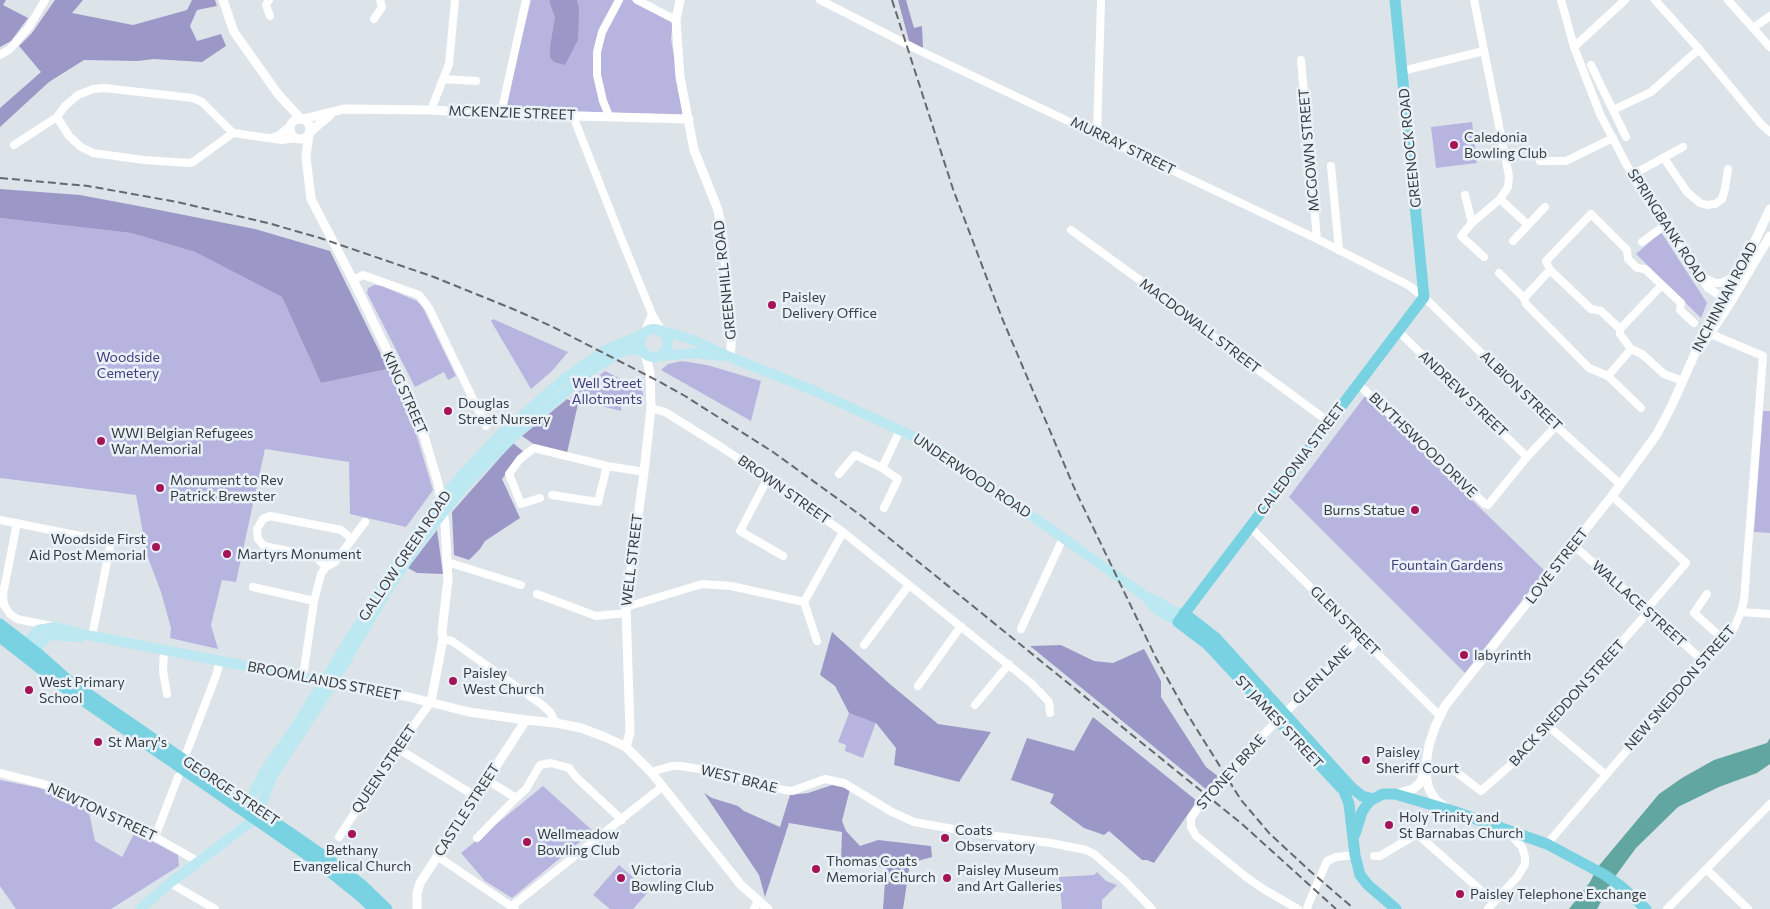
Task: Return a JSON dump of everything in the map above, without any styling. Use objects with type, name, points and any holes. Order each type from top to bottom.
[{"type":"main road","name":"GREENOCK ROAD","points":[[1395,0],[1424,296]]},
{"type":"main road","name":"CALEDONIA STREET","points":[[1181,618],[1424,296]]},
{"type":"main road","points":[[652,328],[662,331],[668,342],[666,350],[659,356],[652,357],[643,352],[640,342],[644,332],[652,328]]},
{"type":"main road","name":"UNDERWOOD ROAD","points":[[662,331],[693,340],[817,392],[930,444],[1145,596],[1161,603],[1181,618]]},
{"type":"main road","name":"GALLOW GREEN ROAD","points":[[328,682],[396,564],[427,518],[459,478],[494,440],[565,378],[605,350],[644,332]]},
{"type":"main road","name":"GALLOW GREEN ROAD","points":[[328,682],[419,543],[453,499],[485,464],[541,411],[590,371],[620,353],[632,349],[643,352]]},
{"type":"main road","name":"UNDERWOOD ROAD","points":[[659,356],[696,353],[730,357]]},
{"type":"main road","name":"ST JAMES' STREET","points":[[1181,618],[1214,638],[1344,791],[1349,804],[1355,855],[1360,875],[1368,885],[1396,909]]},
{"type":"main road","name":"GEORGE STREET","points":[[0,624],[65,688],[361,884],[387,909]]},
{"type":"main road","points":[[29,651],[38,630],[55,627]]},
{"type":"main road","name":"BROOMLANDS STREET","points":[[55,627],[92,636],[328,682]]},
{"type":"main road","name":"BROOMLANDS STREET","points":[[29,651],[48,635],[73,638],[92,636]]},
{"type":"main road","name":"GEORGE STREET","points":[[0,637],[29,651],[184,759],[320,864],[374,909]]},
{"type":"main road","points":[[140,909],[234,835],[253,812],[264,772],[328,682]]},
{"type":"main road","name":"ST JAMES' STREET","points":[[1280,717],[1355,791],[1362,796],[1373,799]]},
{"type":"main road","points":[[1354,838],[1362,812],[1373,799],[1383,794],[1395,794],[1446,809],[1548,844],[1585,863],[1622,887],[1646,909]]},
{"type":"street","points":[[0,55],[10,49],[29,27],[45,0]]},
{"type":"street","points":[[223,0],[234,32],[287,109],[291,134],[298,139]]},
{"type":"street","points":[[269,0],[266,5],[270,16]]},
{"type":"street","points":[[374,19],[382,7],[380,0]]},
{"type":"street","points":[[431,110],[449,64],[455,0]]},
{"type":"street","points":[[501,114],[526,0]]},
{"type":"street","points":[[609,116],[603,101],[597,75],[597,52],[602,32],[619,0]]},
{"type":"street","points":[[637,0],[676,20]]},
{"type":"street","name":"GREENHILL ROAD","points":[[680,0],[676,20],[680,77],[694,150],[718,210],[722,230],[732,334],[730,357]]},
{"type":"street","name":"MURRAY STREET","points":[[820,0],[916,49],[1317,239],[1408,285],[1424,296]]},
{"type":"street","points":[[1097,134],[1101,0]]},
{"type":"street","points":[[1474,0],[1509,176],[1508,187],[1500,199],[1472,223],[1461,236],[1484,257]]},
{"type":"street","name":"SPRINGBANK ROAD","points":[[1561,0],[1574,47],[1600,114],[1632,175],[1664,226],[1708,288],[1727,300]]},
{"type":"street","points":[[1574,47],[1625,0]]},
{"type":"street","points":[[1655,0],[1700,49],[1761,124],[1770,132]]},
{"type":"street","points":[[1728,0],[1770,47]]},
{"type":"street","points":[[1753,28],[1770,16]]},
{"type":"street","points":[[1613,110],[1651,92],[1700,49]]},
{"type":"street","points":[[1402,71],[1484,51]]},
{"type":"street","name":"MCGOWN STREET","points":[[1301,60],[1317,239]]},
{"type":"street","points":[[1592,65],[1626,137]]},
{"type":"street","points":[[443,79],[476,81]]},
{"type":"street","points":[[14,145],[57,118],[65,106],[84,92],[93,89],[116,89],[194,98],[202,102],[233,133],[282,140],[304,138],[334,112]]},
{"type":"street","points":[[278,94],[310,126],[309,133]]},
{"type":"street","name":"MCKENZIE STREET","points":[[302,119],[344,109],[431,110],[501,114],[689,119]]},
{"type":"street","points":[[573,116],[652,314],[662,331]]},
{"type":"street","points":[[57,118],[69,136],[81,147],[93,153],[144,160],[194,162],[233,133]]},
{"type":"street","points":[[272,138],[279,135],[296,120],[302,119]]},
{"type":"street","name":"KING STREET","points":[[309,133],[306,157],[310,199],[353,280],[411,400],[433,460],[445,524],[448,579],[442,631],[443,639],[431,702]]},
{"type":"street","points":[[1540,161],[1566,161],[1613,138]]},
{"type":"street","name":"KING STREET","points":[[298,139],[306,157]]},
{"type":"street","points":[[1632,175],[1683,147]]},
{"type":"street","points":[[1664,158],[1687,192],[1700,203],[1707,206],[1715,204],[1722,199],[1728,169]]},
{"type":"street","points":[[1331,166],[1339,250]]},
{"type":"street","points":[[1465,195],[1472,223]]},
{"type":"street","points":[[1500,199],[1528,225]]},
{"type":"street","points":[[1513,241],[1545,207]]},
{"type":"street","name":"INCHINNAN ROAD","points":[[1727,300],[1733,277],[1754,243],[1770,210]]},
{"type":"street","points":[[1683,381],[1664,374],[1642,354],[1631,349],[1620,334],[1620,329],[1601,311],[1591,309],[1550,270],[1546,261],[1591,214],[1627,250],[1628,259],[1637,268],[1645,269],[1662,285],[1681,304],[1680,310],[1694,323]]},
{"type":"street","points":[[1627,250],[1664,226]]},
{"type":"street","name":"MACDOWALL STREET","points":[[1071,230],[1163,296],[1219,341],[1329,422]]},
{"type":"street","name":"INCHINNAN ROAD","points":[[1692,360],[1727,300],[1770,236]]},
{"type":"street","points":[[1524,298],[1550,270]]},
{"type":"street","points":[[1499,273],[1524,298],[1526,304],[1589,368],[1608,376],[1641,408]]},
{"type":"street","points":[[353,280],[363,275],[419,296],[429,308],[486,426]]},
{"type":"street","points":[[1699,275],[1715,283],[1721,283],[1733,277]]},
{"type":"street","points":[[1620,329],[1662,285]]},
{"type":"street","name":"ALBION STREET","points":[[1424,296],[1556,426],[1620,484]]},
{"type":"street","points":[[644,332],[652,314]]},
{"type":"street","name":"ANDREW STREET","points":[[1398,331],[1527,457]]},
{"type":"street","name":"NEW SNEDDON STREET","points":[[1548,844],[1705,663],[1734,628],[1741,612],[1744,600],[1763,356],[1708,332]]},
{"type":"street","points":[[1608,376],[1631,349]]},
{"type":"street","name":"WELL STREET","points":[[626,747],[630,732],[626,610],[651,408],[650,373],[643,352]]},
{"type":"street","name":"WELL STREET","points":[[650,373],[659,356]]},
{"type":"street","name":"LOVE STREET","points":[[1395,794],[1413,789],[1420,783],[1425,771],[1429,745],[1445,706],[1612,496],[1657,434],[1692,360]]},
{"type":"street","name":"BLYTHSWOOD DRIVE","points":[[1358,384],[1484,504],[1488,504],[1527,457]]},
{"type":"street","name":"BROWN STREET","points":[[651,408],[665,412],[768,478],[843,532],[1031,682],[1049,702],[1050,713]]},
{"type":"street","points":[[1527,457],[1556,426]]},
{"type":"street","points":[[882,468],[900,430]]},
{"type":"street","points":[[540,498],[521,504],[508,474],[520,459],[534,448],[607,466],[644,472]]},
{"type":"street","points":[[839,474],[854,455],[882,468],[898,479],[884,508]]},
{"type":"street","points":[[552,495],[598,502],[607,466]]},
{"type":"street","points":[[768,478],[740,531],[783,556]]},
{"type":"street","name":"BACK SNEDDON STREET","points":[[1455,770],[1481,791],[1522,754],[1548,726],[1686,563],[1612,496]]},
{"type":"street","points":[[326,567],[317,558],[312,556],[264,546],[258,539],[257,529],[263,519],[270,516],[340,530],[352,539]]},
{"type":"street","points":[[0,520],[111,542],[92,636]]},
{"type":"street","points":[[303,677],[314,601],[320,574],[326,567],[335,562],[365,522]]},
{"type":"street","points":[[3,578],[17,523]]},
{"type":"street","name":"GLEN STREET","points":[[1250,527],[1440,716]]},
{"type":"street","points":[[816,641],[804,602],[843,532]]},
{"type":"street","points":[[1021,630],[1063,538]]},
{"type":"street","name":"WALLACE STREET","points":[[1573,545],[1648,610],[1705,663]]},
{"type":"street","points":[[447,562],[521,585]]},
{"type":"street","name":"BROOMLANDS STREET","points":[[3,578],[3,594],[6,609],[13,617],[55,627]]},
{"type":"street","points":[[537,594],[596,616],[626,610],[702,584],[731,586],[804,602]]},
{"type":"street","points":[[864,645],[909,585]]},
{"type":"street","points":[[252,587],[314,601]]},
{"type":"street","points":[[1707,594],[1694,613],[1724,640]]},
{"type":"street","points":[[1741,612],[1770,614]]},
{"type":"street","points":[[918,686],[961,626]]},
{"type":"street","name":"GLEN LANE","points":[[1280,717],[1361,637]]},
{"type":"street","points":[[443,639],[452,641],[540,704],[550,712],[556,723]]},
{"type":"street","points":[[164,650],[163,671],[167,694]]},
{"type":"street","points":[[184,759],[217,673],[219,661]]},
{"type":"street","points":[[975,705],[1008,664]]},
{"type":"street","name":"BROOMLANDS STREET","points":[[328,682],[371,689],[469,712],[581,728],[626,747],[663,786],[756,905],[768,909]]},
{"type":"street","name":"QUEEN STREET","points":[[339,837],[397,748],[431,702]]},
{"type":"street","name":"STONEY BRAE","points":[[1280,717],[1199,806],[1191,818],[1191,827],[1196,836],[1246,876],[1265,890],[1298,909]]},
{"type":"street","name":"CASTLE STREET","points":[[416,906],[420,883],[526,720]]},
{"type":"street","points":[[1548,726],[1606,775]]},
{"type":"street","points":[[397,748],[476,796]]},
{"type":"street","points":[[477,838],[526,789],[540,765],[551,763],[569,768],[576,777],[622,820]]},
{"type":"street","name":"WEST BRAE","points":[[651,772],[672,766],[681,766],[725,773],[792,791],[825,779],[844,783],[892,812],[914,822],[984,835],[1052,843],[1086,850],[1094,854],[1126,881],[1152,909]]},
{"type":"street","name":"LOVE STREET","points":[[1425,771],[1429,789],[1436,800],[1446,809]]},
{"type":"street","name":"NEWTON STREET","points":[[0,773],[47,785],[155,837],[199,862]]},
{"type":"street","points":[[155,837],[178,777]]},
{"type":"street","points":[[486,780],[516,798]]},
{"type":"street","points":[[437,856],[514,908],[663,786]]},
{"type":"street","points":[[1671,907],[1770,804]]},
{"type":"street","points":[[1488,909],[1518,876],[1525,864],[1524,852],[1518,841],[1501,828]]},
{"type":"street","points":[[1374,856],[1380,856],[1418,834],[1494,902]]},
{"type":"street","points":[[1307,909],[1327,861],[1336,857],[1355,855]]},
{"type":"street","points":[[1707,870],[1748,909]]},
{"type":"street","points":[[170,884],[215,909]]},
{"type":"green space","points":[[531,0],[631,0],[673,21],[671,39],[684,115],[505,109]]},
{"type":"green space","name":"Caledonia Bowling Club","points":[[1472,122],[1477,163],[1436,168],[1431,127]]},
{"type":"green space","name":"Woodside Cemetery","points":[[0,218],[131,233],[195,252],[282,297],[321,383],[388,369],[409,410],[433,490],[406,527],[350,514],[349,462],[265,449],[236,582],[222,580],[211,625],[218,649],[170,638],[171,628],[161,592],[147,555],[136,495],[0,478]]},
{"type":"green space","points":[[1661,232],[1707,303],[1701,318],[1636,254]]},
{"type":"green space","points":[[374,285],[382,286],[417,301],[423,308],[456,376],[448,380],[444,372],[415,387],[367,293],[368,288]]},
{"type":"green space","points":[[493,319],[568,352],[552,371],[531,389],[491,321]]},
{"type":"green space","points":[[682,361],[707,365],[761,381],[751,421],[661,370],[668,364]]},
{"type":"green space","name":"Well Street Allotments","points":[[605,371],[642,390],[644,397],[622,396],[621,411],[570,398]]},
{"type":"green space","name":"Fountain Gardens","points":[[1365,396],[1545,571],[1465,673],[1289,497]]},
{"type":"green space","points":[[1763,411],[1770,411],[1770,533],[1754,532]]},
{"type":"green space","points":[[849,713],[876,722],[863,758],[845,751],[846,745],[838,742]]},
{"type":"green space","points":[[0,780],[40,788],[88,807],[95,841],[122,857],[135,832],[178,855],[179,866],[111,909],[16,909],[0,886]]},
{"type":"green space","name":"Wellmeadow Bowling Club","points":[[543,786],[593,831],[512,898],[485,881],[461,853]]},
{"type":"green space","name":"Victoria Bowling Club","points":[[619,865],[649,891],[633,909],[610,909],[593,895]]},
{"type":"green space","points":[[1097,872],[1106,881],[1117,885],[1102,900],[1102,909],[1062,909],[1059,877],[1094,875]]},
{"type":"shaded area","points":[[0,0],[6,0],[3,5],[28,18],[11,41],[0,47]]},
{"type":"shaded area","points":[[55,0],[83,0],[72,13],[133,25],[187,10],[192,0],[215,0],[217,6],[197,10],[190,26],[197,41],[221,34],[226,46],[202,62],[154,59],[138,61],[84,60],[49,82],[0,127],[0,108],[41,72],[19,46],[32,33]]},
{"type":"shaded area","points":[[577,0],[579,9],[578,40],[565,65],[554,62],[550,57],[555,17],[549,1]]},
{"type":"shaded area","points":[[898,0],[906,0],[914,28],[922,26],[923,48],[909,41]]},
{"type":"shaded area","points":[[0,189],[80,195],[255,229],[330,251],[388,369],[321,383],[282,297],[195,252],[131,233],[0,218]]},
{"type":"shaded area","points":[[567,399],[578,404],[567,453],[538,447],[522,436]]},
{"type":"shaded area","points":[[513,443],[524,452],[502,479],[520,518],[485,541],[469,560],[454,555],[452,512]]},
{"type":"shaded area","points":[[437,530],[443,574],[417,573],[408,568]]},
{"type":"shaded area","points":[[832,632],[938,724],[991,732],[959,782],[894,765],[896,748],[876,723],[849,713],[835,686],[820,675]]},
{"type":"shaded area","points":[[1061,645],[1094,661],[1113,663],[1144,649],[1161,681],[1161,697],[1206,767],[1219,777],[1207,790],[1030,646]]},
{"type":"shaded area","points":[[1093,717],[1197,801],[1154,863],[1142,860],[1109,831],[1104,835],[1084,828],[1050,803],[1054,794],[1011,780],[1027,738],[1074,751]]},
{"type":"shaded area","points":[[1770,738],[1770,764],[1757,773],[1719,787],[1678,807],[1636,848],[1614,878],[1597,909],[1569,909],[1590,882],[1597,868],[1659,794],[1682,778],[1714,760],[1767,743]]},
{"type":"shaded area","points":[[832,785],[850,789],[842,821],[846,831],[860,846],[878,840],[931,846],[932,857],[910,863],[903,909],[883,909],[886,867],[841,863],[842,832],[789,823],[765,897],[759,875],[704,793],[712,798],[738,806],[744,811],[780,827],[790,795],[808,793]]},
{"type":"railway","points":[[892,0],[953,189],[1002,318],[1076,492],[1156,658],[1186,712],[1241,800],[1270,834],[1352,907]]},
{"type":"railway","points":[[0,178],[88,186],[177,202],[268,223],[320,238],[434,277],[513,309],[551,326],[658,381],[773,452],[863,517],[1242,824],[1336,909]]},
{"type":"place","name":"Caledonia Bowling Club","points":[[1454,145]]},
{"type":"place","name":"Paisley Delivery Office","points":[[772,305]]},
{"type":"place","name":"Douglas Street Nursery","points":[[448,411]]},
{"type":"place","name":"WWI Belgian Refugees War Memorial","points":[[101,441]]},
{"type":"place","name":"Monument to Rev Patrick Brewster","points":[[160,488]]},
{"type":"place","name":"Burns Statue","points":[[1415,510]]},
{"type":"place","name":"Woodside First Aid Post Memorial","points":[[156,547]]},
{"type":"place","name":"Martyrs Monument","points":[[227,554]]},
{"type":"place","name":"labyrinth","points":[[1464,655]]},
{"type":"place","name":"Paisley West Church","points":[[453,681]]},
{"type":"place","name":"West Primary School","points":[[29,690]]},
{"type":"place","name":"St Mary's","points":[[98,742]]},
{"type":"place","name":"Paisley Sheriff Court","points":[[1366,760]]},
{"type":"place","name":"Holy Trinity and St Barnabas Church","points":[[1389,825]]},
{"type":"place","name":"Bethany Evangelical Church","points":[[352,834]]},
{"type":"place","name":"Coats Observatory","points":[[945,838]]},
{"type":"place","name":"Wellmeadow Bowling Club","points":[[527,842]]},
{"type":"place","name":"Thomas Coats Memorial Church","points":[[816,869]]},
{"type":"place","name":"Victoria Bowling Club","points":[[621,878]]},
{"type":"place","name":"Paisley Museum and Art Galleries","points":[[947,878]]},
{"type":"place","name":"Paisley Telephone Exchange","points":[[1460,894]]}]
